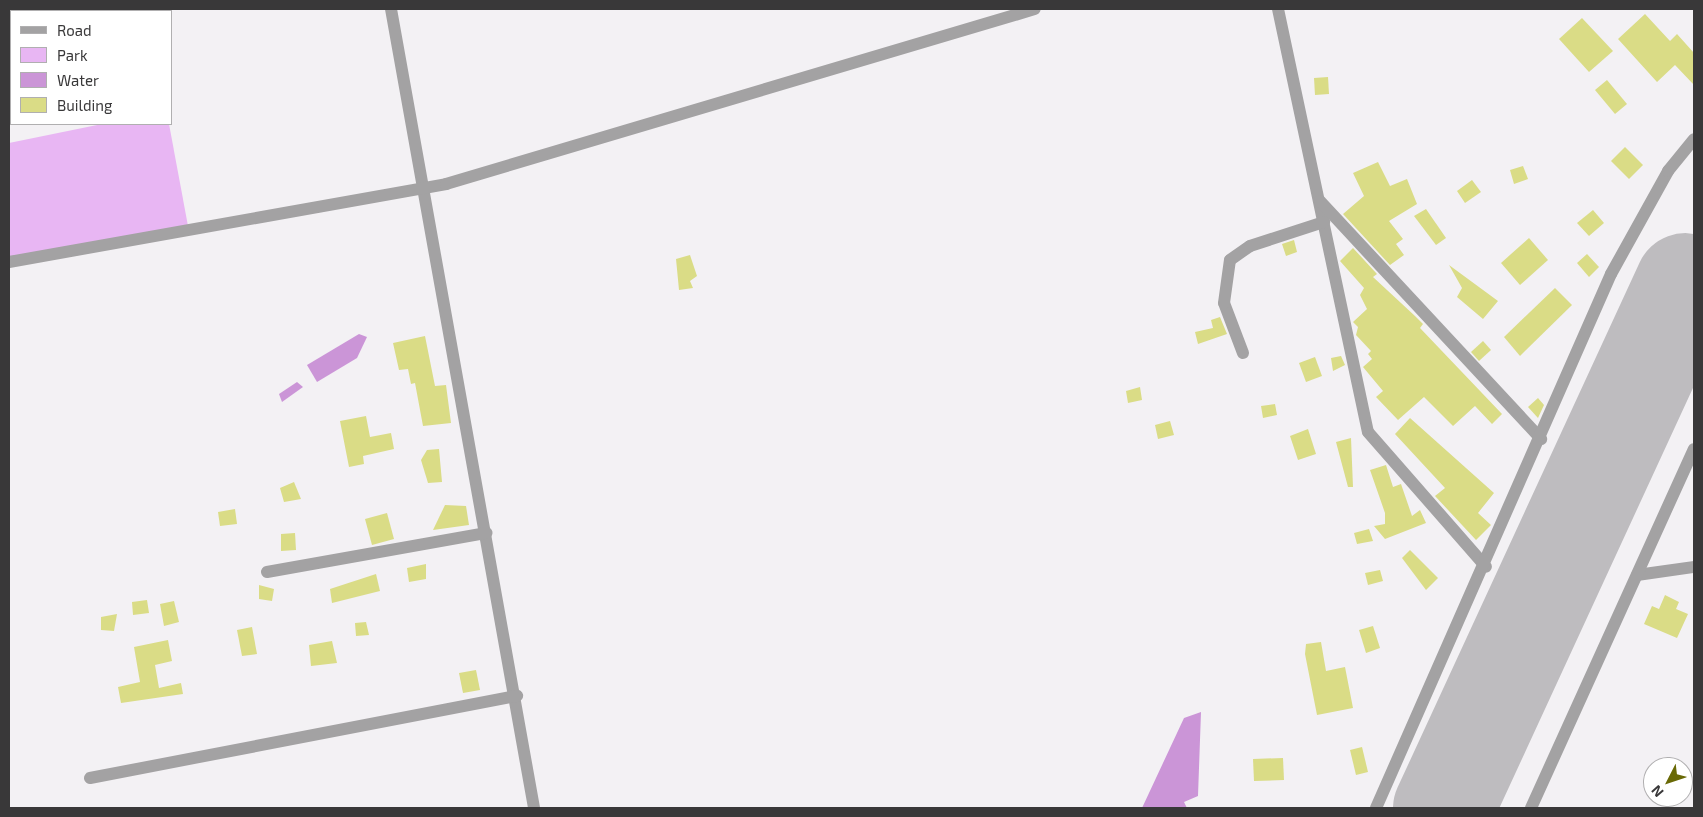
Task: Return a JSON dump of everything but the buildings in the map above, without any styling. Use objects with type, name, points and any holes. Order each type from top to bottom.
[{"type":"street","points":[[391,9],[517,696],[534,808]]},
{"type":"street","points":[[9,262],[423,188],[1035,9]]},
{"type":"street","points":[[1278,9],[1368,432],[1486,567]]},
{"type":"street","points":[[1376,808],[1486,567],[1611,274],[1668,171],[1694,139]]},
{"type":"street","points":[[1320,201],[1540,439]]},
{"type":"street","points":[[1242,353],[1224,303],[1230,260],[1250,246],[1324,222]]},
{"type":"street","points":[[1531,808],[1694,449]]},
{"type":"street","points":[[267,572],[486,533]]},
{"type":"street","points":[[1637,576],[1694,567]]},
{"type":"street","points":[[90,778],[435,716],[517,696]]},
{"type":"green space","points":[[97,125],[169,125],[188,226],[9,257],[9,143]]},
{"type":"water","points":[[359,334],[367,337],[357,358],[317,382],[307,365]]},
{"type":"water","points":[[297,382],[303,387],[282,402],[279,394]]},
{"type":"water","points":[[1201,712],[1198,796],[1184,802],[1187,808],[1142,808],[1184,718]]},
{"type":"runway","points":[[1443,808],[1685,283]]}]
